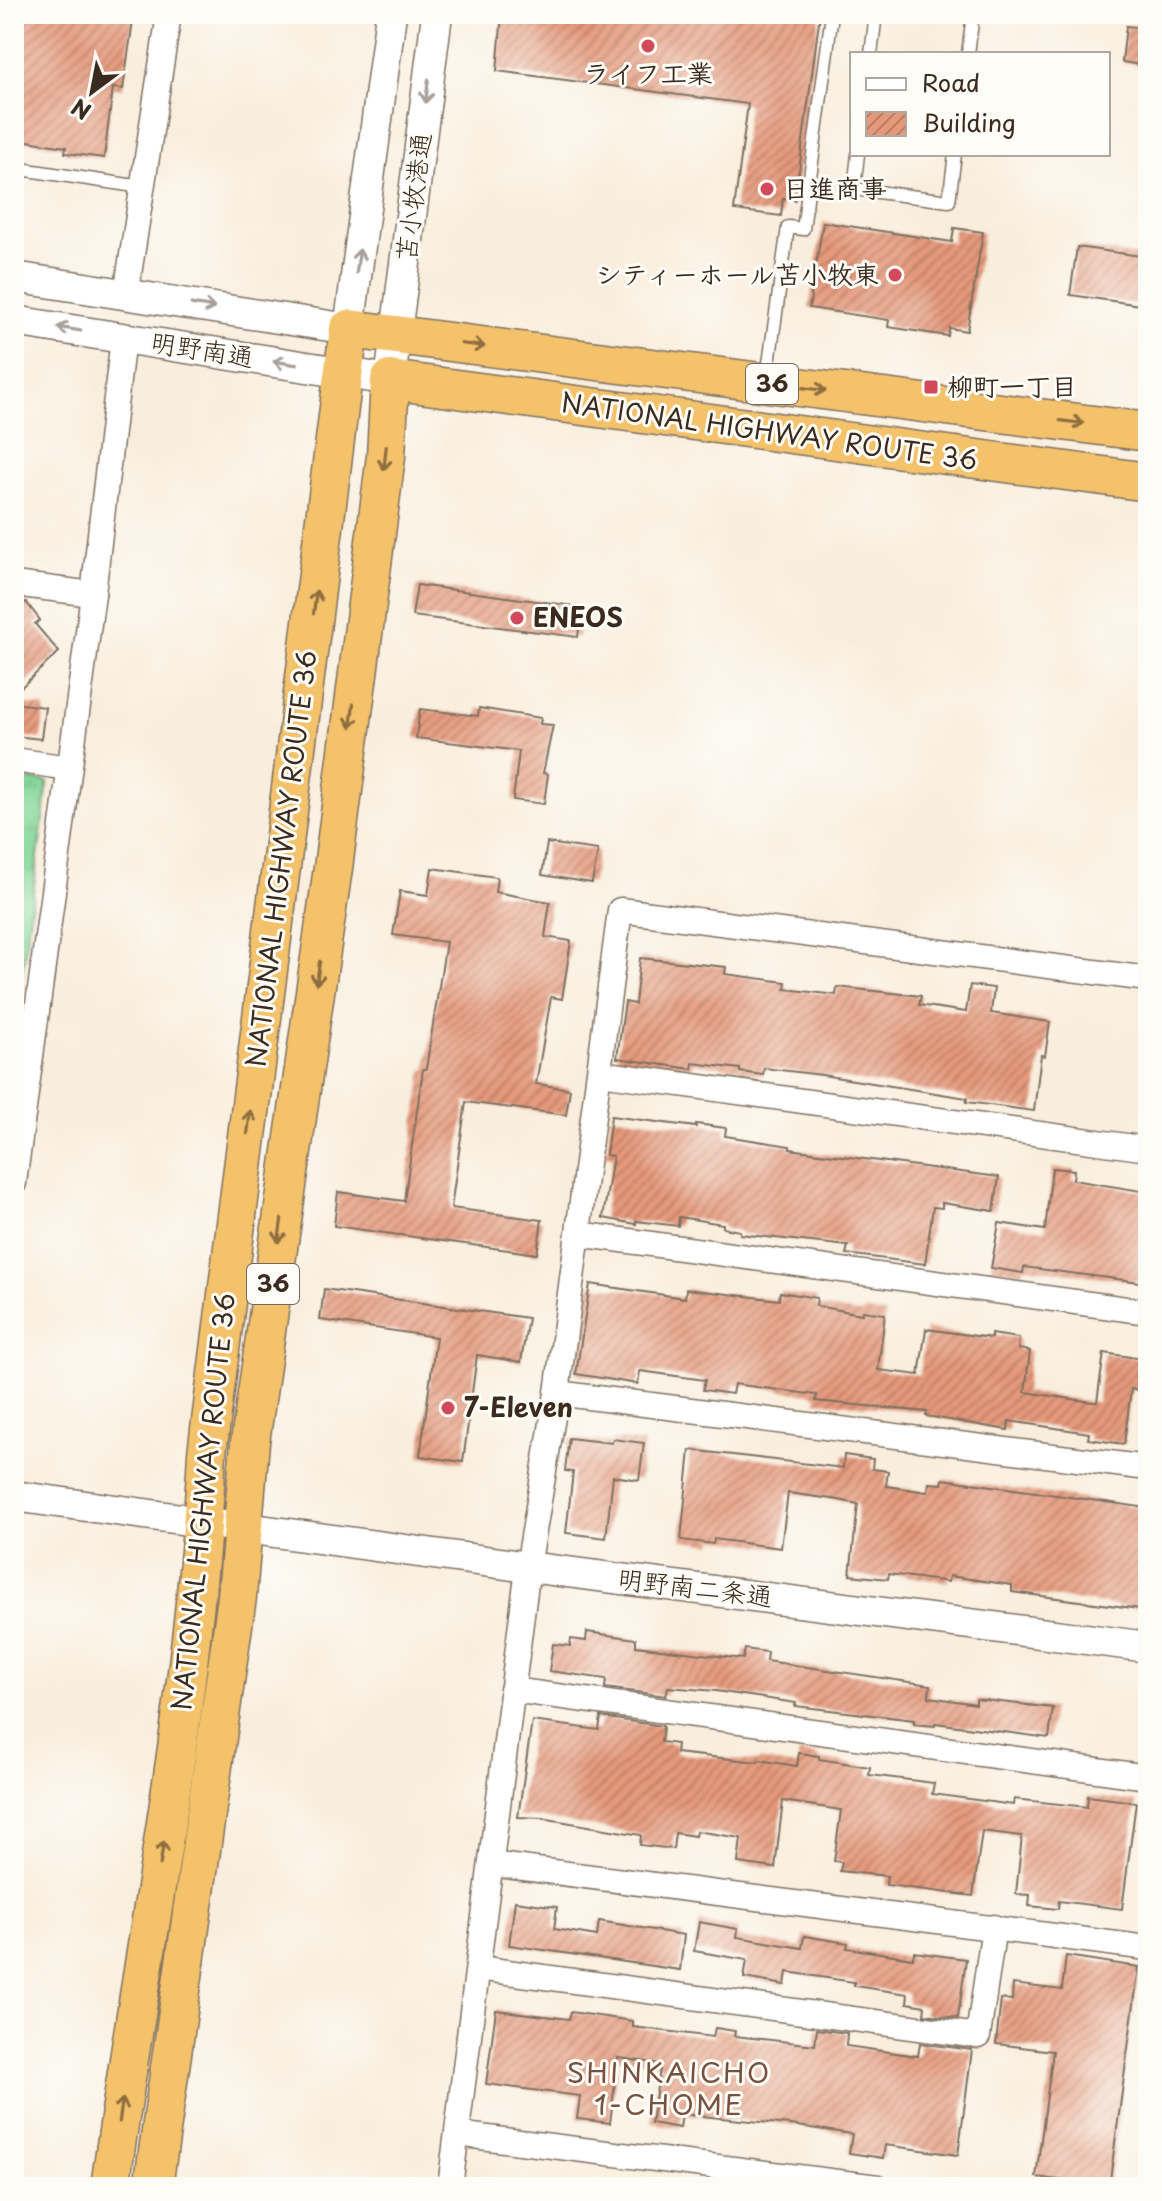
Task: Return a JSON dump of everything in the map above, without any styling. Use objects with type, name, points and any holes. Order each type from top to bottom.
[{"type":"highway","name":"NATIONAL HIGHWAY ROUTE 36","points":[[110,2187],[163,1847],[203,1523],[207,1453],[349,329],[1148,432]]},
{"type":"highway","name":"NATIONAL HIGHWAY ROUTE 36","points":[[153,2187],[237,1597],[250,1442],[333,868],[386,456],[390,380],[1148,482]]},
{"type":"street","points":[[126,294],[169,14]]},
{"type":"street","name":"苫小牧港通","points":[[349,329],[391,14]]},
{"type":"street","name":"苫小牧港通","points":[[390,380],[437,14]]},
{"type":"street","name":"明野南通","points":[[14,277],[349,329]]},
{"type":"street","name":"明野南通","points":[[14,321],[390,380]]},
{"type":"street","points":[[14,1183],[18,1118],[93,594],[123,338]]},
{"type":"street","points":[[14,584],[93,594]]},
{"type":"street","points":[[14,760],[69,768]]},
{"type":"street","points":[[450,2187],[528,1567],[557,1393],[620,910],[1148,979]]},
{"type":"street","points":[[600,1073],[1148,1149]]},
{"type":"street","points":[[578,1234],[1148,1312]]},
{"type":"street","points":[[557,1393],[1148,1468]]},
{"type":"street","name":"明野南二条通","points":[[14,1496],[242,1529],[1148,1647]]},
{"type":"street","points":[[512,1690],[1148,1777]]},
{"type":"street","points":[[491,1864],[1148,1948]]},
{"type":"street","points":[[478,1968],[978,2036],[994,1927]]},
{"type":"street","points":[[457,2134],[878,2187]]},
{"type":"lane","points":[[766,383],[788,227],[803,229],[832,14]]},
{"type":"lane","points":[[871,52],[876,14]]},
{"type":"lane","points":[[968,52],[973,14]]},
{"type":"lane","points":[[858,156],[854,189],[949,201],[955,156]]},
{"type":"lane","points":[[14,168],[142,187]]},
{"type":"green space","points":[[14,777],[48,782],[14,1033]]},
{"type":"building","points":[[14,14],[134,14],[123,89],[113,88],[104,158],[65,153],[66,147],[14,139]]},
{"type":"building","points":[[502,14],[555,17],[556,14],[820,14],[795,200],[783,198],[781,216],[734,210],[748,104],[497,71]]},
{"type":"building","points":[[1126,26],[1148,28],[1148,66],[1122,62]]},
{"type":"building","name":"シティーホール苫小牧東","points":[[823,222],[952,242],[954,228],[983,232],[967,331],[949,328],[948,336],[888,327],[889,320],[809,308]]},
{"type":"building","points":[[1077,247],[1148,257],[1148,306],[1070,295]]},
{"type":"building","points":[[417,585],[582,607],[578,637],[412,616]]},
{"type":"building","points":[[14,600],[20,607],[26,602],[40,620],[35,624],[59,652],[14,694]]},
{"type":"building","points":[[14,703],[45,707],[41,739],[14,736]]},
{"type":"building","points":[[479,708],[541,718],[540,724],[553,725],[543,773],[548,774],[544,804],[513,800],[519,751],[416,738],[420,709],[478,716]]},
{"type":"building","points":[[547,843],[598,850],[592,883],[542,875]]},
{"type":"building","points":[[432,868],[497,877],[495,892],[550,902],[545,937],[571,941],[562,999],[551,997],[536,1084],[570,1089],[566,1115],[466,1102],[451,1208],[542,1220],[537,1254],[334,1226],[338,1192],[404,1201],[446,942],[393,935],[400,891],[428,895]]},
{"type":"building","points":[[640,958],[726,967],[725,974],[786,982],[785,989],[836,995],[837,987],[921,996],[919,1005],[966,1012],[970,985],[994,988],[991,1013],[1050,1022],[1045,1056],[1041,1055],[1034,1111],[966,1102],[967,1098],[822,1075],[764,1068],[763,1075],[693,1063],[692,1069],[617,1058],[625,1002],[635,1004]]},
{"type":"building","points":[[611,1116],[726,1128],[725,1136],[790,1146],[790,1149],[999,1177],[994,1211],[942,1203],[942,1208],[933,1207],[925,1264],[846,1254],[848,1246],[740,1234],[740,1231],[723,1228],[723,1224],[679,1217],[678,1226],[636,1221],[636,1224],[603,1218],[613,1156],[606,1155]]},
{"type":"building","points":[[1052,1168],[1074,1170],[1073,1180],[1148,1192],[1148,1283],[1024,1267],[1023,1273],[991,1268],[999,1223],[1045,1230]]},
{"type":"building","points":[[590,1284],[685,1298],[686,1289],[779,1300],[780,1292],[817,1298],[816,1306],[862,1314],[863,1311],[885,1314],[878,1370],[919,1375],[926,1329],[991,1338],[991,1334],[1019,1338],[1018,1349],[1030,1351],[1025,1392],[1092,1402],[1097,1402],[1104,1353],[1143,1359],[1142,1364],[1148,1365],[1148,1391],[1131,1389],[1124,1444],[1088,1439],[1089,1433],[1009,1421],[1008,1430],[926,1416],[927,1412],[816,1401],[817,1395],[734,1384],[732,1394],[703,1390],[705,1380],[640,1371],[638,1384],[576,1374]]},
{"type":"building","points":[[324,1289],[528,1318],[521,1362],[477,1355],[463,1462],[420,1456],[436,1337],[320,1320]]},
{"type":"building","points":[[569,1438],[644,1443],[639,1480],[613,1476],[606,1538],[566,1533],[573,1472],[565,1471]]},
{"type":"building","points":[[690,1450],[843,1468],[844,1455],[873,1459],[872,1469],[888,1471],[886,1486],[928,1492],[929,1483],[942,1484],[943,1479],[1148,1508],[1148,1610],[1012,1592],[1012,1585],[949,1576],[948,1582],[889,1574],[888,1579],[850,1575],[858,1504],[839,1500],[788,1493],[781,1548],[714,1539],[713,1544],[681,1540]]},
{"type":"building","points":[[587,1632],[636,1639],[636,1646],[743,1659],[745,1649],[767,1652],[766,1661],[930,1685],[929,1697],[976,1704],[976,1699],[1053,1708],[1049,1738],[935,1723],[935,1726],[914,1724],[914,1720],[795,1706],[796,1703],[716,1691],[668,1687],[666,1696],[605,1688],[606,1679],[549,1671],[553,1644],[570,1646],[571,1639],[586,1641]]},
{"type":"building","points":[[601,1717],[663,1726],[661,1742],[677,1744],[676,1753],[797,1766],[799,1753],[819,1756],[819,1759],[870,1767],[869,1775],[934,1783],[932,1794],[1013,1805],[1014,1799],[1087,1807],[1088,1796],[1136,1802],[1122,1909],[1059,1901],[1058,1909],[1029,1906],[1030,1895],[1016,1894],[1022,1836],[982,1831],[973,1896],[886,1885],[887,1876],[840,1871],[842,1862],[834,1861],[841,1810],[783,1801],[775,1868],[738,1863],[741,1838],[696,1831],[695,1836],[675,1833],[673,1849],[640,1845],[641,1835],[542,1818],[518,1817],[532,1721],[599,1730]]},
{"type":"building","points":[[515,1901],[557,1907],[554,1929],[597,1936],[599,1921],[684,1935],[680,1970],[509,1945]]},
{"type":"building","points":[[699,1922],[738,1929],[737,1937],[802,1948],[804,1936],[848,1943],[847,1948],[913,1958],[914,1952],[966,1959],[958,2018],[924,2014],[925,2006],[907,2003],[908,1994],[854,1986],[854,1982],[787,1972],[785,1985],[744,1978],[747,1960],[694,1951]]},
{"type":"building","points":[[1066,1956],[1139,1967],[1109,2187],[1036,2177],[1053,2051],[996,2044],[1001,1999],[1012,2000],[1013,1984],[1062,1990]]},
{"type":"building","points":[[496,2010],[569,2019],[571,2012],[633,2021],[633,2027],[713,2037],[715,2028],[735,2031],[734,2036],[815,2045],[817,2029],[847,2033],[846,2046],[918,2056],[920,2043],[972,2050],[958,2155],[885,2145],[883,2158],[849,2153],[852,2134],[791,2125],[682,2114],[680,2128],[651,2123],[661,2064],[618,2058],[610,2123],[577,2119],[580,2096],[486,2084]]},
{"type":"place","name":"ライフ工業","points":[[648,46]]},
{"type":"place","name":"日進商事","points":[[767,189]]},
{"type":"place","name":"シティーホール苫小牧東","points":[[895,275]]},
{"type":"place","name":"柳町一丁目","points":[[931,387]]},
{"type":"place","name":"ENEOS","points":[[517,618]]},
{"type":"place","name":"7-Eleven","points":[[448,1408]]},
{"type":"district","name":"SHINKAICHO 1-CHOME","points":[[669,2089]]}]
